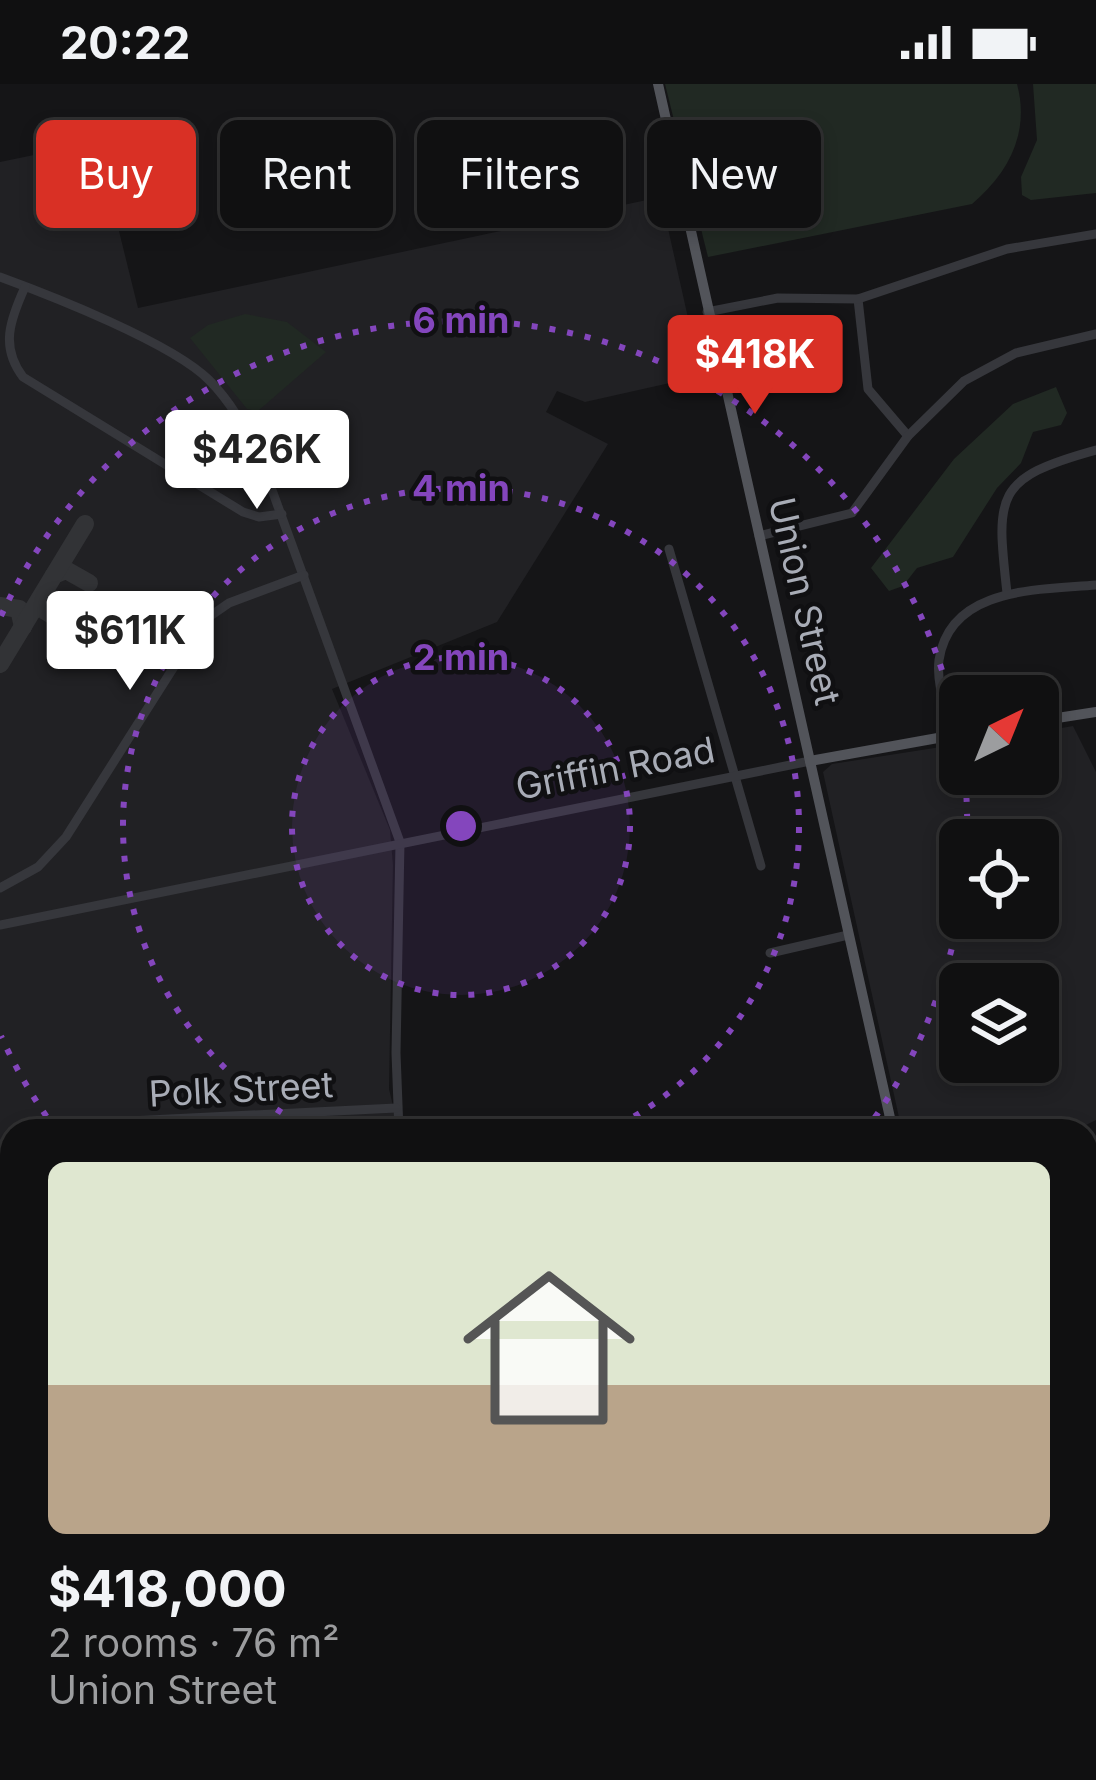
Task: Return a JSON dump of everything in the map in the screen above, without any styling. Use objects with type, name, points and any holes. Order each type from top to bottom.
[{"type":"main road","name":"Union Street","points":[[658,84],[888,1119]]},
{"type":"main road","points":[[1059,718],[1096,712]]},
{"type":"main road","name":"Griffin Road","points":[[811,760],[939,738]]},
{"type":"street","points":[[707,312],[778,298],[858,298],[1007,249],[1096,234]]},
{"type":"street","points":[[0,277],[168,351],[206,376],[236,410],[260,457],[400,842],[397,1119]]},
{"type":"street","points":[[26,287],[5,342],[8,356],[23,377],[243,512],[259,518],[282,514]]},
{"type":"street","points":[[858,298],[868,389],[908,436]]},
{"type":"street","points":[[759,536],[852,513],[908,436],[964,381],[1016,353],[1096,334]]},
{"type":"street","points":[[1007,593],[999,520],[1012,490],[1032,470],[1096,450]]},
{"type":"street","points":[[669,549],[760,866]]},
{"type":"street","points":[[0,888],[38,867],[66,837],[203,621],[230,604],[304,575]]},
{"type":"street","points":[[943,675],[939,659],[964,615],[986,599],[1096,585]]},
{"type":"street","name":"Griffin Road","points":[[0,925],[811,760]]},
{"type":"street","points":[[770,953],[848,934]]},
{"type":"street","name":"Polk Street","points":[[204,1119],[396,1108]]},
{"type":"shaded area","points":[[665,84],[1017,84],[1021,119],[1006,165],[972,204],[708,257],[701,228],[821,228],[821,120],[674,120]]},
{"type":"shaded area","points":[[1033,84],[1096,84],[1096,193],[1031,200],[1022,195],[1021,177],[1037,140]]},
{"type":"shaded area","points":[[36,155],[36,228],[118,228],[138,308],[515,228],[623,228],[623,205],[647,200],[647,228],[668,228],[701,376],[585,402],[557,391],[546,412],[608,444],[497,622],[332,689],[390,830],[389,1089],[396,1119],[0,1119],[0,162]]},
{"type":"shaded area","points":[[245,314],[287,322],[326,352],[258,411],[247,409],[190,338],[208,325]]},
{"type":"shaded area","points":[[1056,387],[1067,413],[1061,425],[1033,432],[1021,463],[997,488],[953,557],[917,568],[903,586],[889,591],[871,568],[954,459],[1013,404]]},
{"type":"shaded area","points":[[1073,726],[1096,772],[1096,1119],[899,1119],[823,772],[832,764],[939,747],[939,795],[1059,795],[1059,728]]},
{"type":"taxiway","points":[[0,664],[85,524]]},
{"type":"taxiway","points":[[54,575],[66,570],[89,583]]},
{"type":"taxiway","points":[[0,606],[19,609],[23,627]]},
{"type":"taxiway","points":[[34,608],[87,636]]}]
